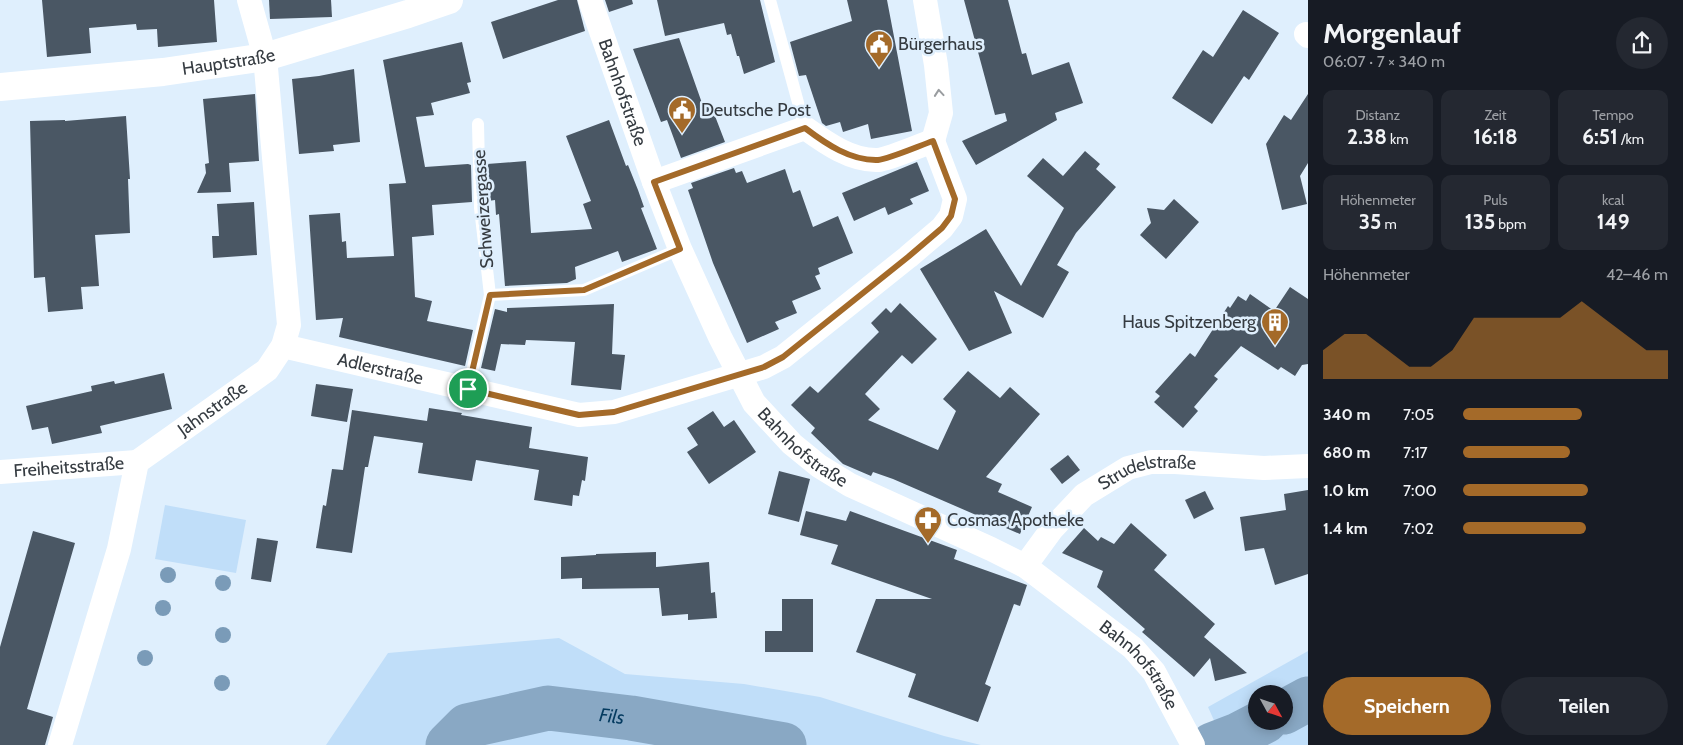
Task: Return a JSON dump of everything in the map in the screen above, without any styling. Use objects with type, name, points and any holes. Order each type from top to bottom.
[{"type":"main road","name":"Hauptstraße","points":[[0,87],[163,72],[265,57],[450,0]]},
{"type":"street","name":"Jahnstraße","points":[[138,462],[267,370],[283,346],[289,325],[265,57],[249,0]]},
{"type":"street","name":"Bahnhofstraße","points":[[590,0],[654,182],[680,249],[738,374],[754,403],[792,444],[819,466],[850,485],[991,548],[1025,566],[1133,648],[1154,672],[1193,745]]},
{"type":"street","points":[[654,182],[805,128],[824,142],[852,156],[879,160],[933,141],[940,113],[936,65],[925,0]]},
{"type":"street","name":"Adlerstraße","points":[[283,346],[579,415],[614,412],[764,367],[783,357],[908,257],[942,228],[951,216],[955,199],[933,141]]},
{"type":"street","points":[[60,745],[119,549],[138,462]]},
{"type":"street","name":"Freiheitsstraße","points":[[0,472],[138,462]]},
{"type":"street","name":"Strudelstraße","points":[[1025,566],[1052,529],[1084,495],[1128,468],[1151,462],[1264,468],[1308,466]]},
{"type":"lane","points":[[770,0],[805,128]]},
{"type":"lane","name":"Schweizergasse","points":[[468,389],[490,295],[480,208],[478,124]]},
{"type":"lane","points":[[490,295],[584,290],[680,249]]},
{"type":"shaded area","points":[[165,505],[246,520],[236,573],[155,559]]},
{"type":"shaded area","points":[[559,638],[625,674],[744,684],[820,697],[944,736],[981,745],[326,745],[388,653]]},
{"type":"shaded area","points":[[1308,651],[1308,745],[1225,745],[1208,707]]},
{"type":"building","points":[[42,0],[214,0],[217,42],[158,47],[157,29],[137,30],[136,24],[89,28],[91,53],[47,57]]},
{"type":"building","points":[[269,0],[331,0],[332,17],[270,19]]},
{"type":"building","points":[[558,0],[577,0],[585,31],[503,59],[491,22]]},
{"type":"building","points":[[605,0],[632,0],[633,4],[609,12]]},
{"type":"building","points":[[657,0],[760,0],[775,62],[744,74],[731,34],[727,35],[724,23],[665,36]]},
{"type":"building","points":[[847,0],[887,0],[912,131],[871,139],[868,124],[843,132],[840,122],[826,126],[822,123],[806,75],[799,76],[790,42],[852,21]]},
{"type":"building","points":[[964,0],[1008,0],[1022,54],[1026,53],[1032,75],[1069,62],[1083,103],[1055,113],[1057,120],[976,165],[962,141],[1007,121],[1005,113],[995,115]]},
{"type":"building","points":[[1243,10],[1279,33],[1249,80],[1244,76],[1212,124],[1172,98],[1203,50],[1213,57]]},
{"type":"building","points":[[679,38],[703,106],[710,103],[725,142],[681,158],[667,120],[661,122],[633,49]]},
{"type":"building","points":[[462,42],[471,82],[467,83],[470,93],[431,103],[434,115],[416,117],[425,167],[471,165],[472,202],[432,205],[434,235],[412,237],[415,297],[432,301],[427,321],[473,330],[465,366],[339,337],[343,318],[316,320],[309,215],[340,213],[342,242],[346,241],[347,258],[394,256],[389,184],[406,183],[383,60]]},
{"type":"building","points":[[354,69],[360,142],[333,145],[334,151],[299,154],[292,79]]},
{"type":"building","points":[[255,94],[259,161],[229,163],[231,192],[197,193],[206,173],[205,164],[209,163],[203,99]]},
{"type":"building","points":[[1308,94],[1308,163],[1300,176],[1307,204],[1282,210],[1266,144],[1284,115],[1291,120]]},
{"type":"building","points":[[126,116],[130,179],[128,179],[130,233],[95,235],[99,286],[81,287],[83,309],[48,312],[45,277],[34,278],[30,121],[65,121]]},
{"type":"building","points":[[609,120],[626,166],[628,165],[638,190],[644,207],[641,208],[657,249],[622,262],[618,251],[575,267],[576,279],[567,283],[505,286],[499,214],[496,215],[495,200],[488,201],[487,164],[526,161],[531,233],[592,229],[583,204],[591,201],[566,136]]},
{"type":"building","points":[[1085,151],[1100,164],[1096,169],[1116,187],[1076,233],[1057,265],[1069,272],[1043,318],[994,291],[1012,333],[969,351],[920,269],[986,229],[1021,286],[1064,208],[1027,176],[1043,158],[1063,176]]},
{"type":"building","points":[[917,162],[929,191],[910,199],[913,204],[888,215],[885,207],[854,221],[842,193]]},
{"type":"building","points":[[734,168],[736,173],[742,171],[747,183],[785,169],[793,193],[800,190],[813,227],[838,216],[853,253],[818,268],[820,274],[815,276],[821,289],[792,301],[797,313],[775,322],[779,329],[747,343],[713,263],[688,190],[693,188],[691,183]]},
{"type":"building","points":[[1174,199],[1199,222],[1166,259],[1140,235],[1151,223],[1147,208],[1164,210]]},
{"type":"building","points":[[254,202],[257,255],[213,258],[212,236],[219,236],[217,204]]},
{"type":"building","points":[[1290,287],[1308,299],[1308,364],[1302,365],[1295,376],[1281,367],[1278,370],[1241,346],[1214,376],[1218,379],[1194,407],[1198,411],[1183,428],[1154,402],[1160,396],[1155,392],[1190,353],[1195,357],[1228,306],[1230,308],[1238,296],[1246,301],[1250,294],[1274,311]]},
{"type":"building","points":[[900,303],[937,339],[912,364],[902,355],[865,394],[880,409],[868,420],[938,450],[956,411],[943,399],[968,371],[1000,398],[1010,387],[1040,414],[986,477],[1002,484],[998,492],[1032,507],[1020,534],[893,479],[873,472],[871,476],[843,464],[811,433],[815,428],[791,405],[810,386],[818,393],[879,332],[871,323],[886,308],[891,313]]},
{"type":"building","points":[[614,304],[612,354],[625,355],[621,390],[571,385],[575,342],[526,340],[525,345],[501,344],[495,371],[481,368],[495,309],[507,312],[507,308]]},
{"type":"building","points":[[164,373],[172,409],[100,426],[102,433],[52,444],[48,427],[32,430],[26,406],[92,391],[91,386],[114,381],[115,384]]},
{"type":"building","points":[[316,384],[353,389],[347,422],[311,416]]},
{"type":"building","points":[[429,408],[532,427],[529,448],[588,457],[585,481],[582,480],[579,496],[573,495],[572,506],[534,500],[539,470],[476,460],[472,481],[418,473],[423,443],[374,436],[368,467],[365,467],[352,553],[316,548],[323,505],[326,506],[332,469],[343,470],[352,410],[427,421]]},
{"type":"building","points":[[713,411],[724,427],[734,420],[756,452],[709,484],[687,452],[698,445],[687,428]]},
{"type":"building","points":[[1068,455],[1080,470],[1062,484],[1050,469]]},
{"type":"building","points":[[779,471],[810,479],[799,522],[768,514]]},
{"type":"building","points":[[1308,490],[1308,574],[1275,585],[1264,548],[1245,551],[1240,517],[1286,510],[1284,494]]},
{"type":"building","points":[[1205,491],[1214,509],[1194,519],[1185,500]]},
{"type":"building","points":[[806,511],[846,521],[850,511],[957,550],[954,559],[1027,585],[1020,606],[1014,604],[985,684],[991,687],[978,722],[908,697],[916,674],[856,652],[876,599],[932,599],[831,564],[838,545],[800,535]]},
{"type":"building","points":[[1131,523],[1167,555],[1154,570],[1215,624],[1204,637],[1247,673],[1215,681],[1210,658],[1194,677],[1142,632],[1145,629],[1097,587],[1103,571],[1062,553],[1084,528],[1098,541],[1101,537],[1114,544]]},
{"type":"building","points":[[33,531],[75,543],[27,709],[53,717],[45,745],[0,745],[0,647]]},
{"type":"building","points":[[257,538],[278,541],[271,582],[251,579]]},
{"type":"building","points":[[656,552],[656,567],[709,562],[711,593],[715,592],[717,618],[688,620],[688,614],[662,616],[659,588],[582,589],[582,578],[561,579],[561,557]]},
{"type":"building","points":[[782,599],[813,599],[813,652],[765,652],[765,631],[782,631]]},
{"type":"waterway","name":"Fils","points":[[1293,707],[1308,699]]},
{"type":"waterway","name":"Fils","points":[[448,745],[467,726],[548,708],[631,718],[784,745]]},
{"type":"waterway","name":"Fils","points":[[1212,745],[1248,730]]},
{"type":"place","name":"Bürgerhaus","points":[[879,68]]},
{"type":"place","name":"Deutsche Post","points":[[682,134]]},
{"type":"place","name":"Haus Spitzenberg","points":[[1275,346]]},
{"type":"place","name":"Cosmas Apotheke","points":[[928,544]]},
{"type":"route","points":[[805,128],[824,142],[852,156],[879,160],[933,141],[955,199],[951,216],[942,228],[908,257],[783,357],[764,367],[614,412],[579,415],[468,389],[490,295],[584,290],[680,249],[654,182],[805,128]]}]
